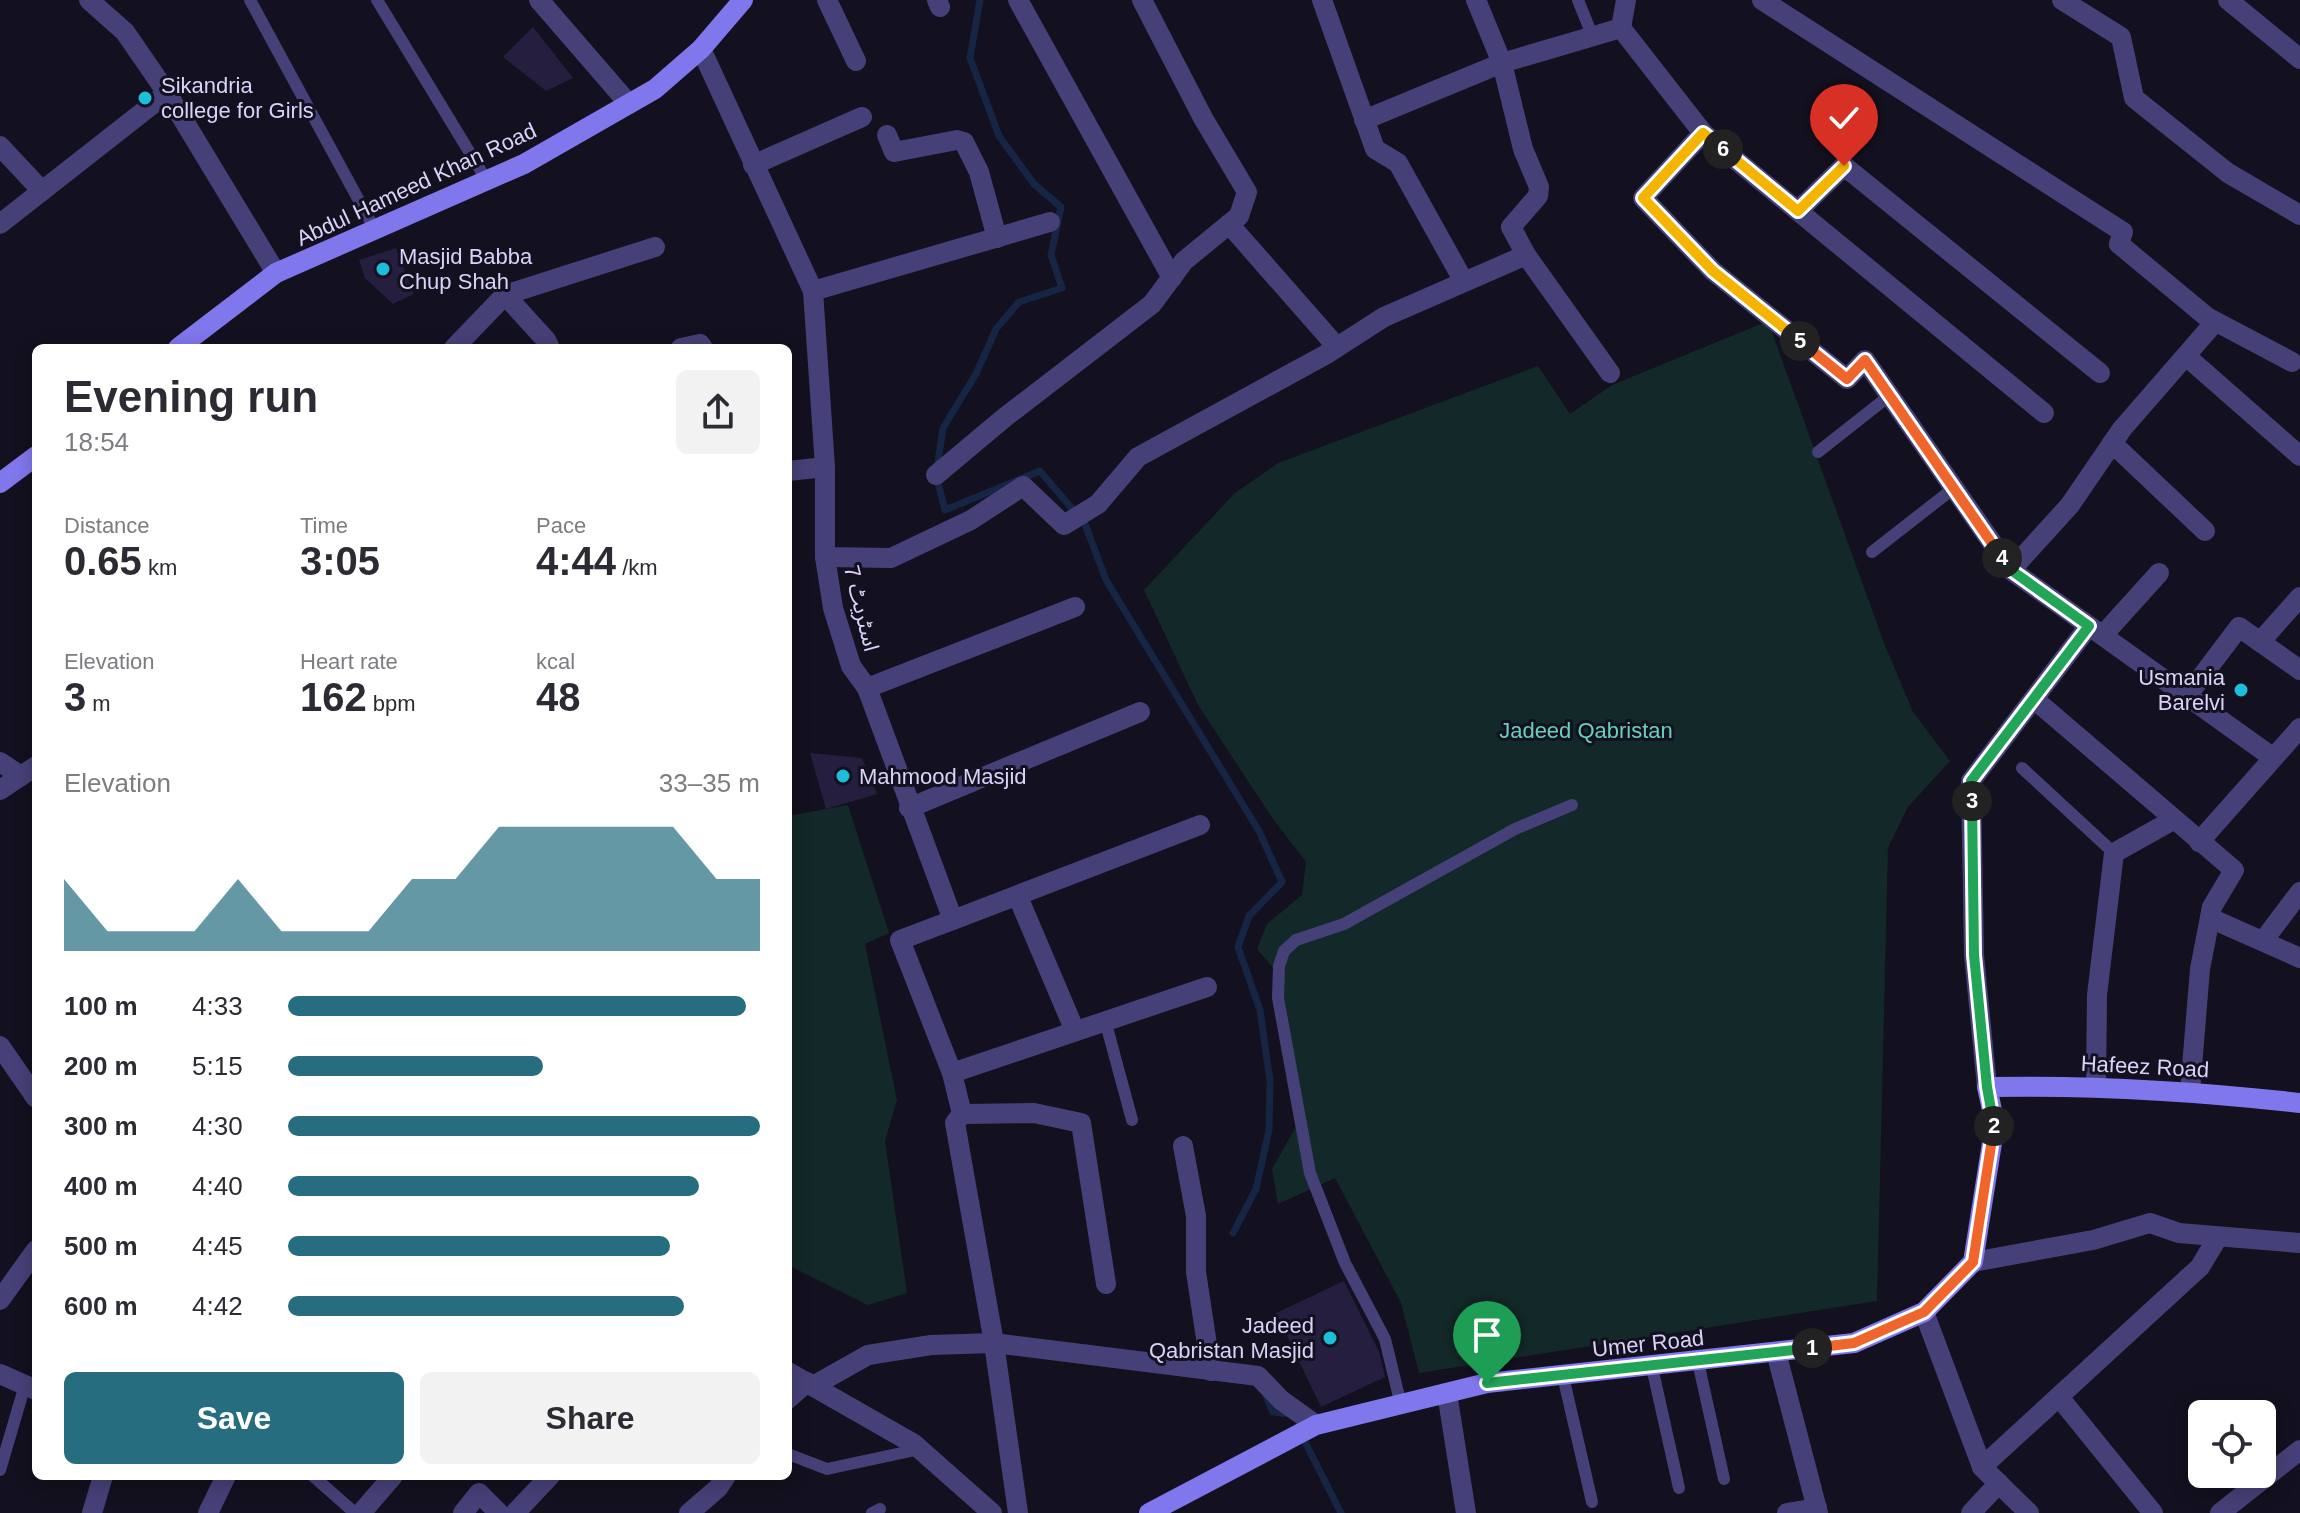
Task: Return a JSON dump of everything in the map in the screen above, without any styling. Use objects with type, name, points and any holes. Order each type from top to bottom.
[{"type":"street","points":[[89,0],[125,32],[167,93],[276,273]]},
{"type":"street","points":[[539,0],[629,104]]},
{"type":"street","name":"Abdul Hameed Khan Road","points":[[183,344],[276,273],[524,164],[655,89],[701,49],[743,0]]},
{"type":"street","points":[[827,0],[856,61]]},
{"type":"street","points":[[1018,0],[1172,278]]},
{"type":"street","points":[[936,475],[1004,418],[1152,304],[1184,261],[1239,216],[1247,192],[1203,118],[1142,0]]},
{"type":"street","points":[[1322,0],[1375,149],[1398,163],[1463,280]]},
{"type":"street","points":[[1476,0],[1502,63],[1523,149],[1539,187],[1538,196],[1511,227],[1526,255],[1610,373]]},
{"type":"street","points":[[1626,0],[1621,28],[1703,133],[2044,413]]},
{"type":"street","points":[[1762,0],[2123,232],[2119,244],[2215,322],[2292,362]]},
{"type":"street","points":[[2062,0],[2121,37],[2134,98],[2228,173],[2300,215]]},
{"type":"street","points":[[2228,0],[2300,59]]},
{"type":"street","points":[[1364,120],[1502,63],[1621,28]]},
{"type":"street","name":"اسٹریٹ 7","points":[[701,49],[813,291],[817,307],[825,467],[825,557],[833,608],[851,666],[867,688],[953,920]]},
{"type":"street","points":[[0,224],[167,93]]},
{"type":"street","points":[[753,165],[862,117]]},
{"type":"street","points":[[1703,133],[1643,198],[1713,271],[1847,379],[1865,360],[2011,570],[2272,757]]},
{"type":"street","points":[[887,135],[894,152],[957,140],[964,142],[979,172],[997,238]]},
{"type":"street","points":[[0,146],[42,191]]},
{"type":"street","points":[[1798,211],[1844,166],[2100,373]]},
{"type":"street","points":[[813,291],[1050,222]]},
{"type":"street","points":[[1229,224],[1337,347]]},
{"type":"street","points":[[458,344],[505,295],[655,247]]},
{"type":"street","points":[[825,557],[891,558],[971,520],[1023,486],[1064,525],[1098,504],[1138,457],[1337,347],[1384,317],[1526,255]]},
{"type":"street","points":[[505,295],[548,344]]},
{"type":"street","points":[[2011,570],[2070,505],[2112,443],[2215,322]]},
{"type":"street","points":[[2186,356],[2300,456]]},
{"type":"street","points":[[2112,443],[2205,531]]},
{"type":"street","points":[[0,483],[32,459]]},
{"type":"street","points":[[792,471],[825,467]]},
{"type":"street","points":[[2159,573],[2096,630],[2034,699],[1971,781],[1974,955],[1987,1087],[1995,1124],[1973,1262],[2093,1240],[2150,1223],[2179,1233],[2300,1243]]},
{"type":"street","points":[[2260,642],[2300,597]]},
{"type":"street","points":[[867,688],[1075,607]]},
{"type":"street","points":[[2187,696],[2239,627],[2300,670]]},
{"type":"street","points":[[2034,699],[2234,870],[2210,918],[2200,969],[2190,1091]]},
{"type":"street","points":[[909,808],[1140,712]]},
{"type":"street","points":[[2199,842],[2300,728]]},
{"type":"street","points":[[0,762],[29,771]]},
{"type":"street","points":[[0,790],[29,771]]},
{"type":"street","points":[[2096,1087],[2097,995],[2114,853],[2173,820]]},
{"type":"street","points":[[962,1114],[952,1073],[900,940],[1200,825]]},
{"type":"street","points":[[2263,941],[2300,892]]},
{"type":"street","points":[[1018,897],[1075,1031]]},
{"type":"street","points":[[2210,918],[2300,958]]},
{"type":"street","points":[[952,1073],[1207,987]]},
{"type":"street","points":[[0,1046],[32,1092]]},
{"type":"street","name":"Hafeez Road","points":[[1987,1087],[2190,1091],[2300,1103]]},
{"type":"street","points":[[962,1114],[1034,1113],[1081,1123],[1106,1284]]},
{"type":"street","points":[[962,1114],[955,1123],[994,1343],[1018,1513]]},
{"type":"street","points":[[1183,1146],[1196,1216],[1196,1272],[1211,1371]]},
{"type":"street","points":[[1982,1467],[2200,1267],[2218,1237]]},
{"type":"street","points":[[0,1300],[32,1256]]},
{"type":"street","name":"Umer Road","points":[[1156,1512],[1316,1425],[1487,1383],[1854,1343],[1924,1312],[1973,1262]]},
{"type":"street","points":[[1924,1312],[1982,1467],[2029,1513]]},
{"type":"street","points":[[792,1396],[868,1355],[931,1345],[994,1343],[1258,1376],[1281,1400],[1316,1425]]},
{"type":"street","points":[[1776,1352],[1818,1510],[1787,1513]]},
{"type":"street","points":[[0,1374],[30,1387]]},
{"type":"street","points":[[792,1374],[920,1449],[992,1513]]},
{"type":"street","points":[[1447,1393],[1466,1513]]},
{"type":"street","points":[[2059,1397],[2153,1513]]},
{"type":"street","points":[[2220,1513],[2300,1450]]},
{"type":"street","points":[[92,1513],[102,1480]]},
{"type":"street","points":[[208,1513],[224,1480]]},
{"type":"street","points":[[361,1513],[390,1480]]},
{"type":"street","points":[[515,1513],[546,1480]]},
{"type":"street","points":[[689,1513],[722,1480]]},
{"type":"street","points":[[1971,1513],[1999,1483]]},
{"type":"street","points":[[463,1513],[479,1493],[499,1513]]},
{"type":"lane","points":[[250,0],[375,230]]},
{"type":"lane","points":[[377,0],[487,181]]},
{"type":"lane","points":[[1578,0],[1592,35]]},
{"type":"lane","points":[[1818,452],[1889,396]]},
{"type":"lane","points":[[1872,552],[1954,488]]},
{"type":"lane","points":[[2022,768],[2114,853]]},
{"type":"lane","points":[[1401,1405],[1385,1339],[1345,1263],[1310,1173],[1278,998],[1279,966],[1284,951],[1296,940],[1344,924],[1515,829],[1572,805]]},
{"type":"lane","points":[[1105,1020],[1132,1120]]},
{"type":"lane","points":[[1698,1362],[1724,1479]]},
{"type":"lane","points":[[1652,1367],[1679,1488]]},
{"type":"lane","points":[[1563,1376],[1592,1502]]},
{"type":"lane","points":[[0,1470],[30,1387]]},
{"type":"lane","points":[[792,1456],[827,1469],[920,1449]]},
{"type":"lane","points":[[318,1480],[355,1513]]},
{"type":"green space","name":"Jadeed Qabristan","points":[[1768,321],[1884,643],[1913,712],[1950,761],[1908,807],[1888,848],[1877,1301],[1419,1373],[1401,1303],[1335,1178],[1278,1204],[1272,1169],[1298,1123],[1281,977],[1257,949],[1267,924],[1302,895],[1306,862],[1273,819],[1198,705],[1144,590],[1235,493],[1278,463],[1538,366],[1570,414],[1612,385]]},
{"type":"green space","points":[[848,805],[889,933],[865,944],[897,1100],[885,1141],[907,1293],[868,1305],[792,1267],[792,815]]},
{"type":"building","points":[[533,27],[573,78],[546,91],[503,57]]},
{"type":"building","name":"Masjid Babba Chup Shah","points":[[396,248],[414,294],[393,304],[365,278],[359,260]]},
{"type":"building","name":"Mahmood Masjid","points":[[810,753],[862,758],[877,794],[826,809]]},
{"type":"building","name":"Jadeed Qabristan Masjid","points":[[1344,1281],[1379,1352],[1385,1377],[1321,1407],[1276,1313]]},
{"type":"waterway","points":[[980,0],[970,58],[999,136],[1034,184],[1061,207],[1051,255],[1062,288],[1019,302],[996,329],[976,374],[943,428],[936,475],[945,510],[1040,471],[1085,524],[1106,580],[1259,831],[1282,882],[1249,916],[1238,947],[1260,1010],[1270,1081],[1269,1130],[1256,1189],[1233,1233]]},
{"type":"waterway","points":[[1266,1396],[1273,1412],[1291,1414]]},
{"type":"waterway","points":[[1302,1436],[1341,1513]]},
{"type":"place","name":"Sikandria college for Girls","points":[[145,98]]},
{"type":"place","name":"Masjid Babba Chup Shah","points":[[383,269]]},
{"type":"place","name":"Usmania Barelvi","points":[[2241,690]]},
{"type":"place","name":"Mahmood Masjid","points":[[843,776]]},
{"type":"place","name":"Jadeed Qabristan Masjid","points":[[1330,1338]]},
{"type":"route","points":[[1487,1383],[1854,1343],[1924,1312],[1973,1262],[1979,1204],[1995,1124],[1987,1087],[1974,955],[1971,781],[2089,626],[2011,570],[1865,360],[1847,379],[1713,271],[1643,198],[1703,133],[1798,211],[1844,166]]}]
